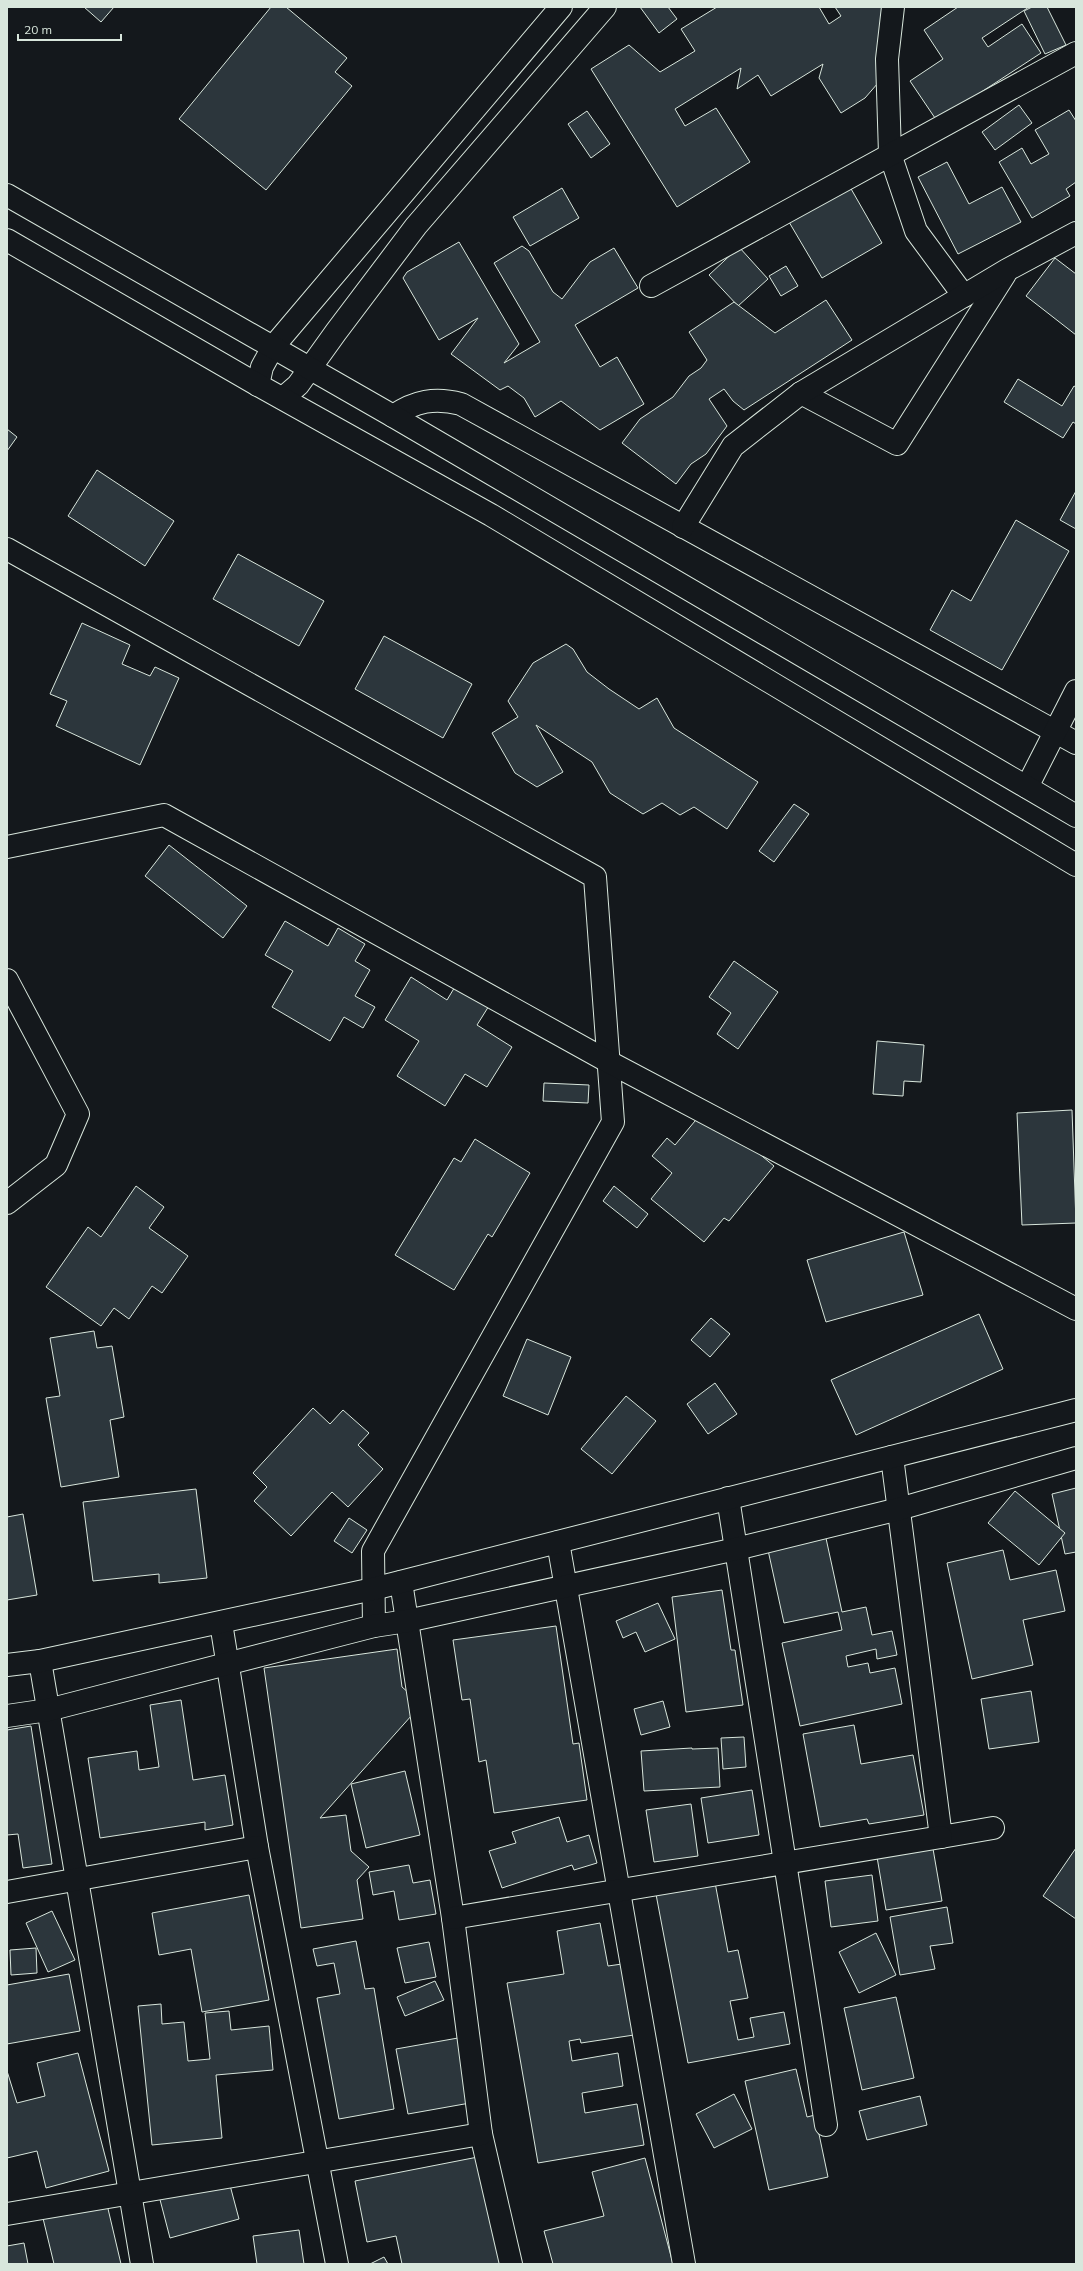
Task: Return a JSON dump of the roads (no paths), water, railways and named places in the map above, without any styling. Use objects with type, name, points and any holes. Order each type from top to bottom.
[{"type":"street","points":[[258,385],[262,367],[273,347],[561,7]]},
{"type":"street","points":[[283,398],[298,386],[336,332],[416,226],[605,7]]},
{"type":"street","points":[[892,7],[887,59],[890,154],[916,232],[964,296]]},
{"type":"street","points":[[651,286],[1076,53]]},
{"type":"street","points":[[7,195],[393,416],[1076,816]]},
{"type":"street","points":[[683,527],[733,446],[800,392],[1007,270],[1076,233]]},
{"type":"street","points":[[7,240],[258,385],[492,515],[1076,865]]},
{"type":"street","points":[[800,392],[897,444],[1007,270]]},
{"type":"street","points":[[393,416],[404,408],[432,400],[461,404],[1076,743]]},
{"type":"street","points":[[7,549],[595,877],[613,1122],[373,1551],[374,1626]]},
{"type":"street","points":[[1027,787],[1054,731],[1076,692]]},
{"type":"street","points":[[7,847],[164,815],[609,1062],[1076,1309]]},
{"type":"street","points":[[7,980],[78,1114],[56,1165],[7,1203]]},
{"type":"street","points":[[7,1664],[40,1661],[373,1589],[1076,1410]]},
{"type":"street","points":[[892,1457],[941,1837]]},
{"type":"street","points":[[7,1716],[48,1710],[374,1626],[407,1621],[736,1549],[899,1509],[1076,1458]]},
{"type":"street","points":[[728,1498],[826,2125]]},
{"type":"street","points":[[558,1542],[684,2264]]},
{"type":"street","points":[[401,1582],[453,1918],[481,2134],[511,2264]]},
{"type":"street","points":[[221,1623],[257,1847],[319,2162],[337,2264]]},
{"type":"street","points":[[40,1661],[142,2264]]},
{"type":"street","points":[[453,1918],[993,1828]]},
{"type":"street","points":[[7,1892],[257,1847]]},
{"type":"street","points":[[7,2214],[481,2134]]}]
